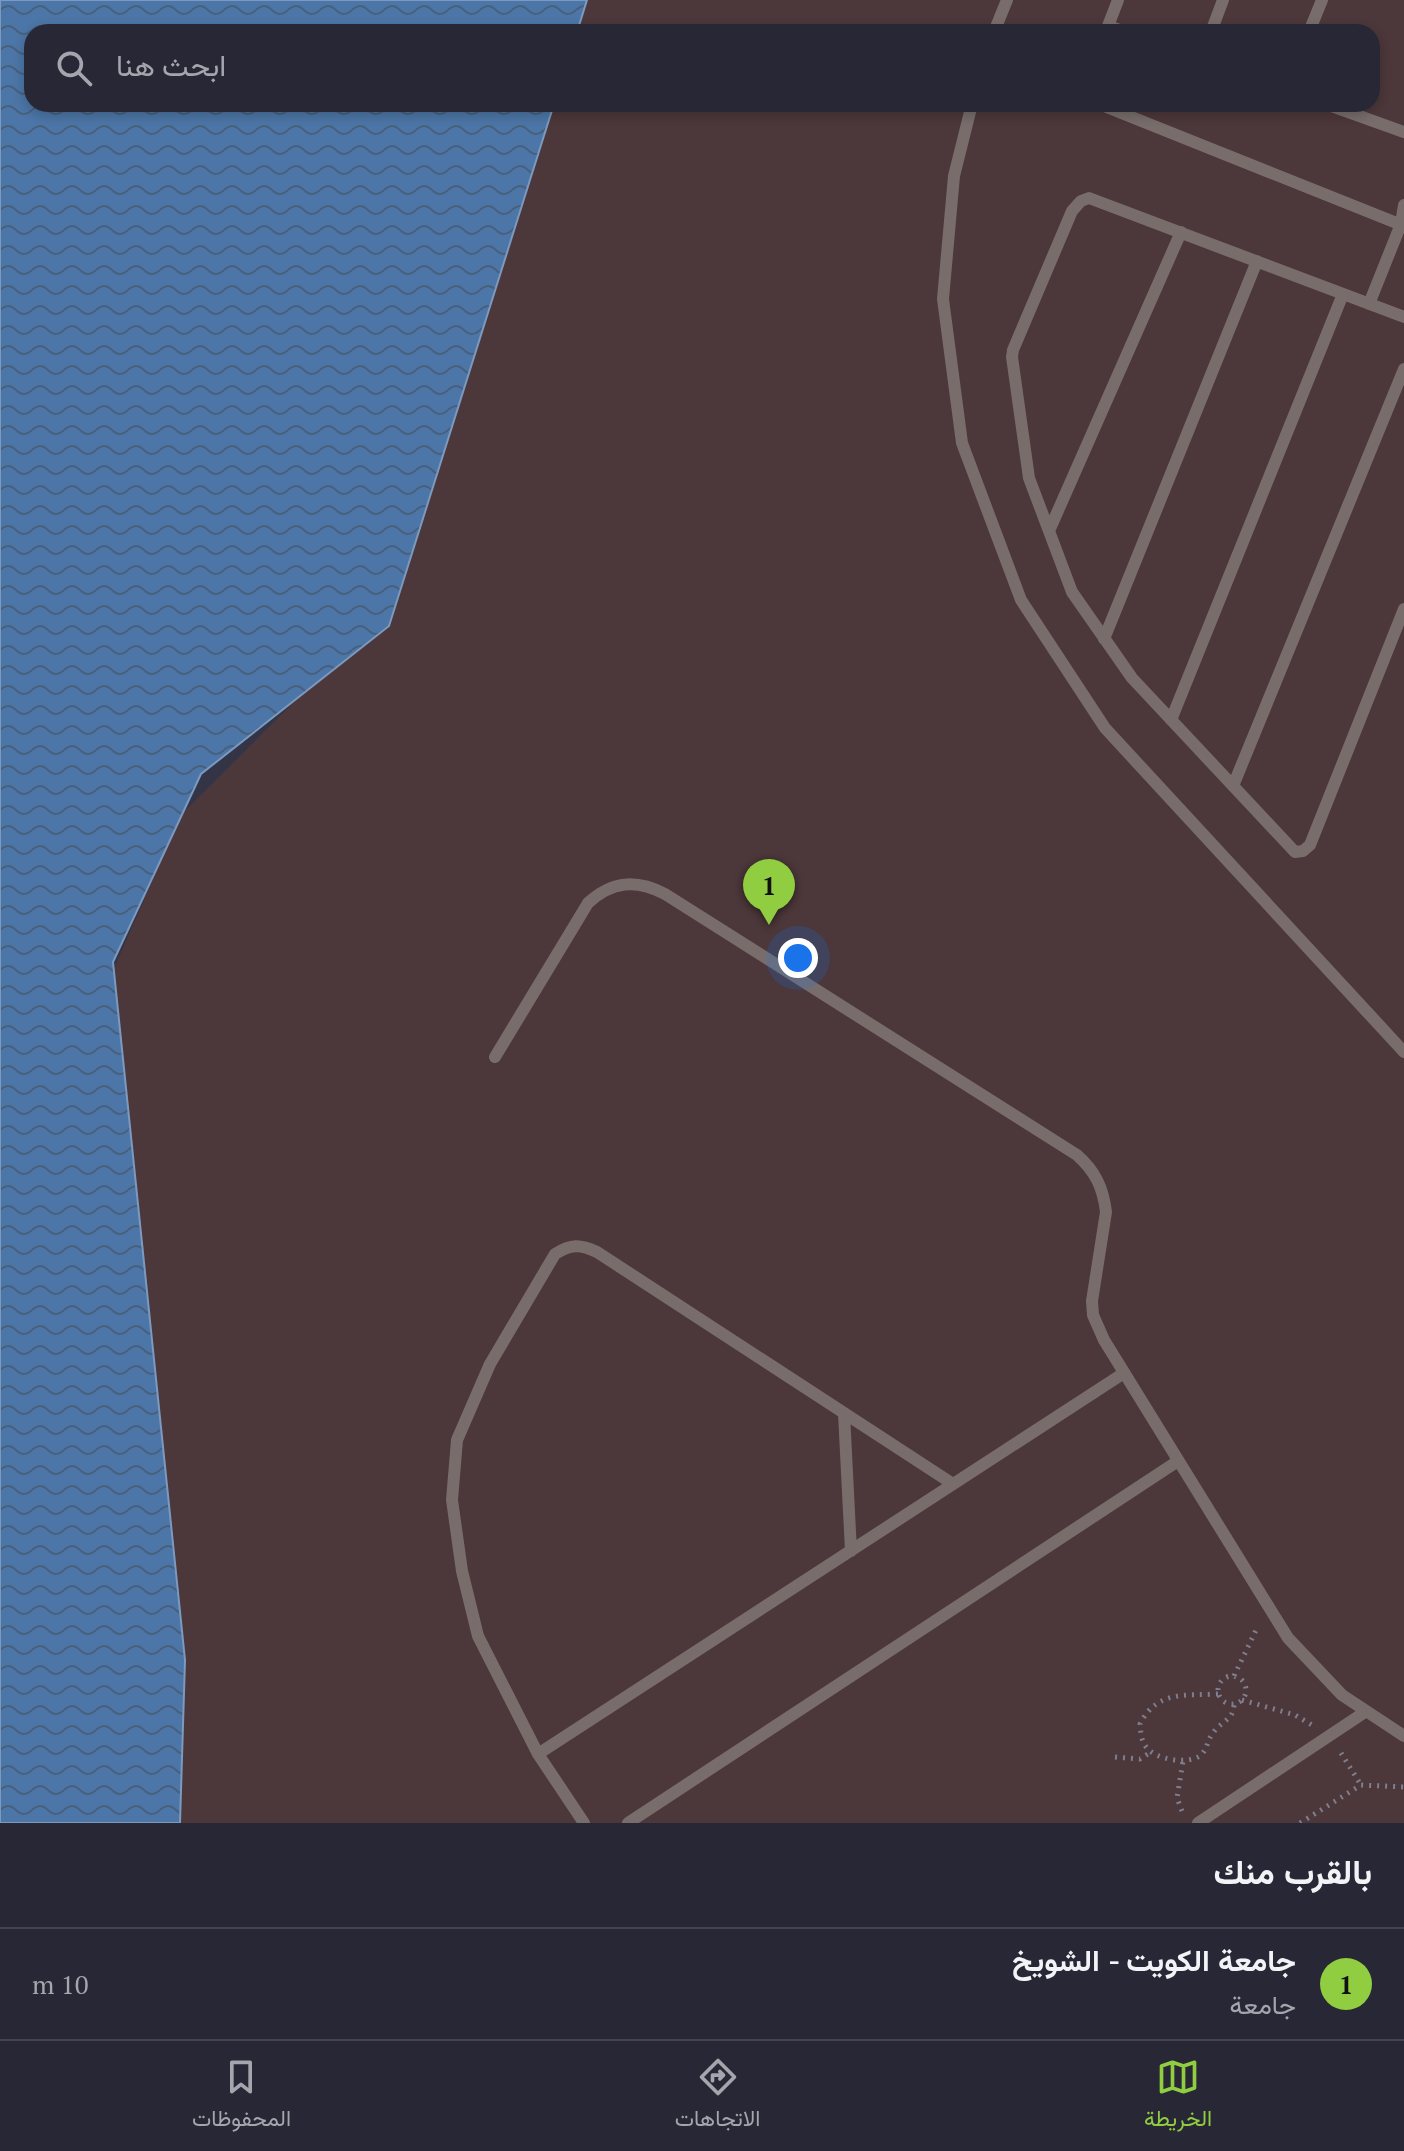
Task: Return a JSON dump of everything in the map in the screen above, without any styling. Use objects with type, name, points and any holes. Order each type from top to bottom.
[{"type":"lane","points":[[997,24],[1007,0]]},
{"type":"lane","points":[[1109,24],[1118,0]]},
{"type":"lane","points":[[1214,24],[1223,0]]},
{"type":"lane","points":[[1312,24],[1322,0]]},
{"type":"lane","points":[[970,112],[954,176],[943,299],[962,443],[1021,600],[1105,728],[1404,1052]]},
{"type":"lane","points":[[1119,112],[1402,225]]},
{"type":"lane","points":[[1348,112],[1404,132]]},
{"type":"lane","points":[[1404,317],[1089,198],[1081,201],[1072,211],[1012,357],[1029,478],[1072,592],[1132,678],[1295,852],[1303,851],[1310,845],[1404,609]]},
{"type":"lane","points":[[1369,304],[1402,225],[1404,205]]},
{"type":"lane","points":[[1049,531],[1181,232]]},
{"type":"lane","points":[[1104,639],[1257,261]]},
{"type":"lane","points":[[1171,720],[1343,294]]},
{"type":"lane","points":[[1233,786],[1404,369]]},
{"type":"lane","points":[[495,1057],[588,903],[600,891],[616,884],[650,886],[1036,1128],[1087,1164],[1101,1186],[1106,1212],[1093,1289],[1093,1315],[1098,1327],[1288,1638],[1342,1695],[1404,1736]]},
{"type":"lane","points":[[584,1823],[538,1754],[478,1636],[462,1571],[452,1500],[457,1440],[490,1364],[555,1254],[568,1246],[583,1246],[597,1252],[953,1484]]},
{"type":"lane","points":[[538,1754],[1124,1373]]},
{"type":"lane","points":[[844,1414],[851,1551]]},
{"type":"lane","points":[[628,1823],[1178,1461]]},
{"type":"lane","points":[[1198,1823],[1365,1712]]},
{"type":"path","points":[[1269,1607],[1234,1676],[1221,1681],[1218,1694],[1222,1700],[1234,1704],[1242,1700],[1295,1715],[1330,1735],[1361,1785]]},
{"type":"path","points":[[1234,1676],[1241,1679],[1245,1686],[1242,1700]]},
{"type":"path","points":[[1218,1694],[1176,1696],[1155,1702],[1140,1724],[1144,1744],[1151,1752],[1183,1761],[1199,1757],[1208,1745],[1210,1735],[1234,1712],[1234,1704]]},
{"type":"path","points":[[1115,1757],[1140,1759],[1151,1752]]},
{"type":"path","points":[[1183,1761],[1177,1798],[1186,1823]]},
{"type":"path","points":[[1300,1823],[1361,1785],[1404,1787]]},
{"type":"shaded area","points":[[561,0],[1404,0],[1404,1823],[177,1823],[85,1035],[181,815],[341,655],[523,112],[1380,112],[1380,24],[554,24]]},
{"type":"water","points":[[0,0],[587,0],[580,24],[24,24],[24,112],[551,112],[389,626],[201,774],[113,962],[185,1660],[180,1823],[0,1823]]},
{"type":"place","name":"جامعة الكويت - الشويخ","points":[[769,925]]}]
